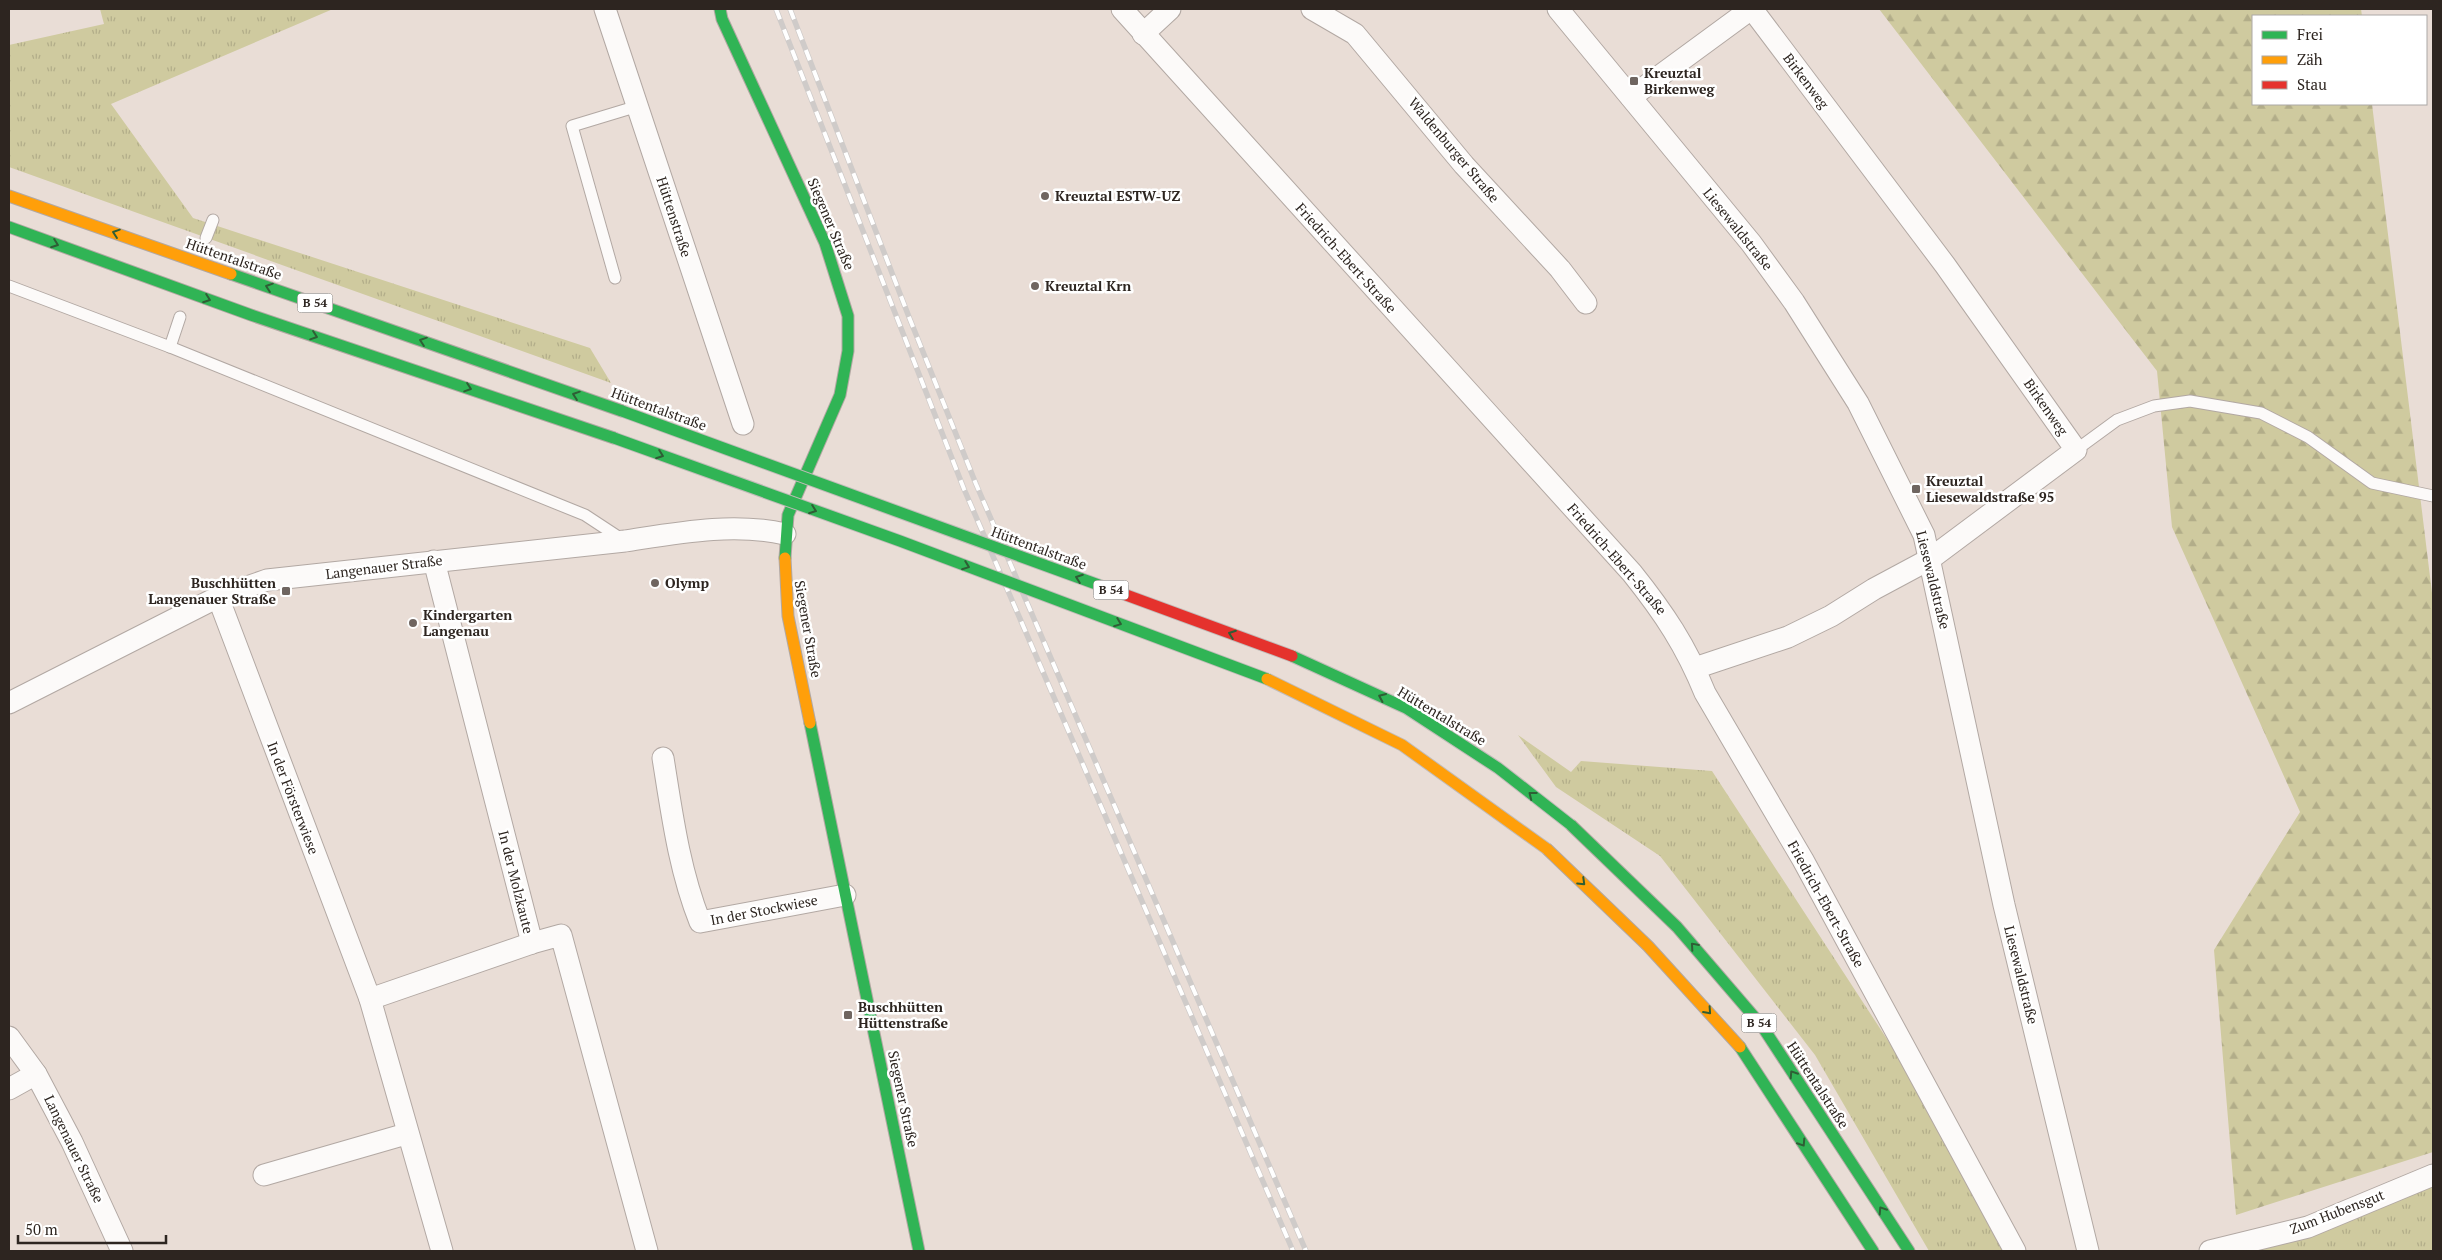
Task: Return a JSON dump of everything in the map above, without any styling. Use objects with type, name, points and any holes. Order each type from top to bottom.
[{"type":"main road","name":"Siegener Straße","points":[[720,9],[722,19],[825,242],[848,316],[848,351],[840,395],[795,497],[785,534],[784,571],[788,616],[919,1251]]},
{"type":"main road","name":"Hüttentalstraße","points":[[9,196],[622,411],[1285,653],[1406,708],[1498,768],[1571,825],[1677,927],[1762,1026],[1909,1251]]},
{"type":"main road","name":"B 54","points":[[9,227],[251,315],[614,438],[900,541],[1284,686],[1402,745],[1547,848],[1648,946],[1738,1044],[1873,1251]]},
{"type":"street","name":"Hüttenstraße","points":[[605,9],[743,424]]},
{"type":"street","name":"Friedrich-Ebert-Straße","points":[[1122,9],[1632,574],[1665,614],[1695,668],[1705,693],[1803,860],[2015,1251]]},
{"type":"street","points":[[1143,34],[1170,9]]},
{"type":"street","name":"Waldenburger Straße","points":[[1312,9],[1355,34],[1464,165],[1560,270],[1586,303]]},
{"type":"street","name":"Liesewaldstraße","points":[[1558,9],[1751,243],[1794,302],[1858,403],[1924,535],[2004,905],[2088,1251]]},
{"type":"street","name":"Birkenweg","points":[[1631,97],[1751,9],[1945,265],[2076,450],[1930,559],[1874,589],[1811,627],[1695,668]]},
{"type":"street","name":"Langenauer Straße","points":[[9,703],[218,597],[267,580],[625,541],[679,533],[762,528],[785,534]]},
{"type":"street","name":"In der Molzkaute","points":[[434,561],[532,943],[561,935],[647,1251]]},
{"type":"street","name":"In der Försterwiese","points":[[218,597],[370,999],[406,1134],[442,1251]]},
{"type":"street","name":"In der Stockwiese","points":[[663,758],[678,851],[688,889],[700,922],[845,895]]},
{"type":"street","points":[[370,999],[532,943]]},
{"type":"street","name":"Langenauer Straße","points":[[9,1037],[36,1074],[72,1142],[122,1251]]},
{"type":"street","points":[[9,1089],[36,1074]]},
{"type":"street","points":[[264,1175],[406,1134]]},
{"type":"street","name":"Zum Hubensgut","points":[[2210,1251],[2308,1226],[2433,1175]]},
{"type":"lane","points":[[615,278],[572,126],[638,106]]},
{"type":"lane","points":[[206,238],[213,220]]},
{"type":"lane","points":[[9,286],[170,347],[585,515],[625,541]]},
{"type":"lane","points":[[170,347],[180,318]]},
{"type":"lane","points":[[2076,450],[2117,420],[2154,406],[2190,401],[2261,413],[2308,437],[2372,483],[2433,496]]},
{"type":"green space","points":[[100,9],[333,9],[111,104],[193,218],[590,348],[611,383],[9,167],[9,45],[104,24]]},
{"type":"green space","points":[[1879,9],[2361,9],[2362,15],[2252,15],[2252,105],[2372,105],[2433,601],[2433,1152],[2236,1215],[2214,950],[2300,812],[2172,527],[2157,371]]},
{"type":"green space","points":[[1518,735],[1571,772],[1581,761],[1712,771],[1930,1105],[2008,1251],[1929,1251],[1815,1055],[1660,856],[1556,787]]},
{"type":"green space","points":[[2433,1183],[2433,1251],[2230,1251]]},
{"type":"railway","points":[[776,9],[964,489],[1293,1251]]},
{"type":"railway","points":[[790,9],[976,484],[1306,1251]]},
{"type":"traffic: fast","points":[[720,9],[722,19],[825,243],[848,316],[848,351],[840,395],[788,515],[785,558]]},
{"type":"traffic: fast","points":[[9,227],[251,315],[614,438]]},
{"type":"traffic: fast","points":[[231,274],[622,411]]},
{"type":"traffic: fast","points":[[622,411],[1107,588]]},
{"type":"traffic: fast","points":[[614,438],[900,541],[1267,679]]},
{"type":"traffic: fast","points":[[1292,656],[1406,708],[1498,768],[1571,825]]},
{"type":"traffic: fast","points":[[810,723],[919,1251]]},
{"type":"traffic: fast","points":[[1571,825],[1677,927],[1762,1026],[1909,1251]]},
{"type":"traffic: fast","points":[[1740,1047],[1873,1251]]},
{"type":"traffic: slow","points":[[9,196],[231,274]]},
{"type":"traffic: slow","points":[[785,558],[788,616],[810,723]]},
{"type":"traffic: slow","points":[[1267,679],[1402,745],[1547,849]]},
{"type":"traffic: slow","points":[[1547,849],[1648,946],[1740,1047]]},
{"type":"traffic: jam","points":[[1107,588],[1292,656]]},
{"type":"place","name":"Kreuztal Birkenweg","points":[[1634,81]]},
{"type":"place","name":"Kreuztal ESTW-UZ","points":[[1045,196]]},
{"type":"place","name":"Kreuztal Krn","points":[[1035,286]]},
{"type":"place","name":"Kreuztal Liesewaldstraße 95","points":[[1916,489]]},
{"type":"place","name":"Olymp","points":[[655,583]]},
{"type":"place","name":"Buschhütten Langenauer Straße","points":[[286,591]]},
{"type":"place","name":"Kindergarten Langenau","points":[[413,623]]},
{"type":"place","name":"Buschhütten Hüttenstraße","points":[[848,1015]]}]
